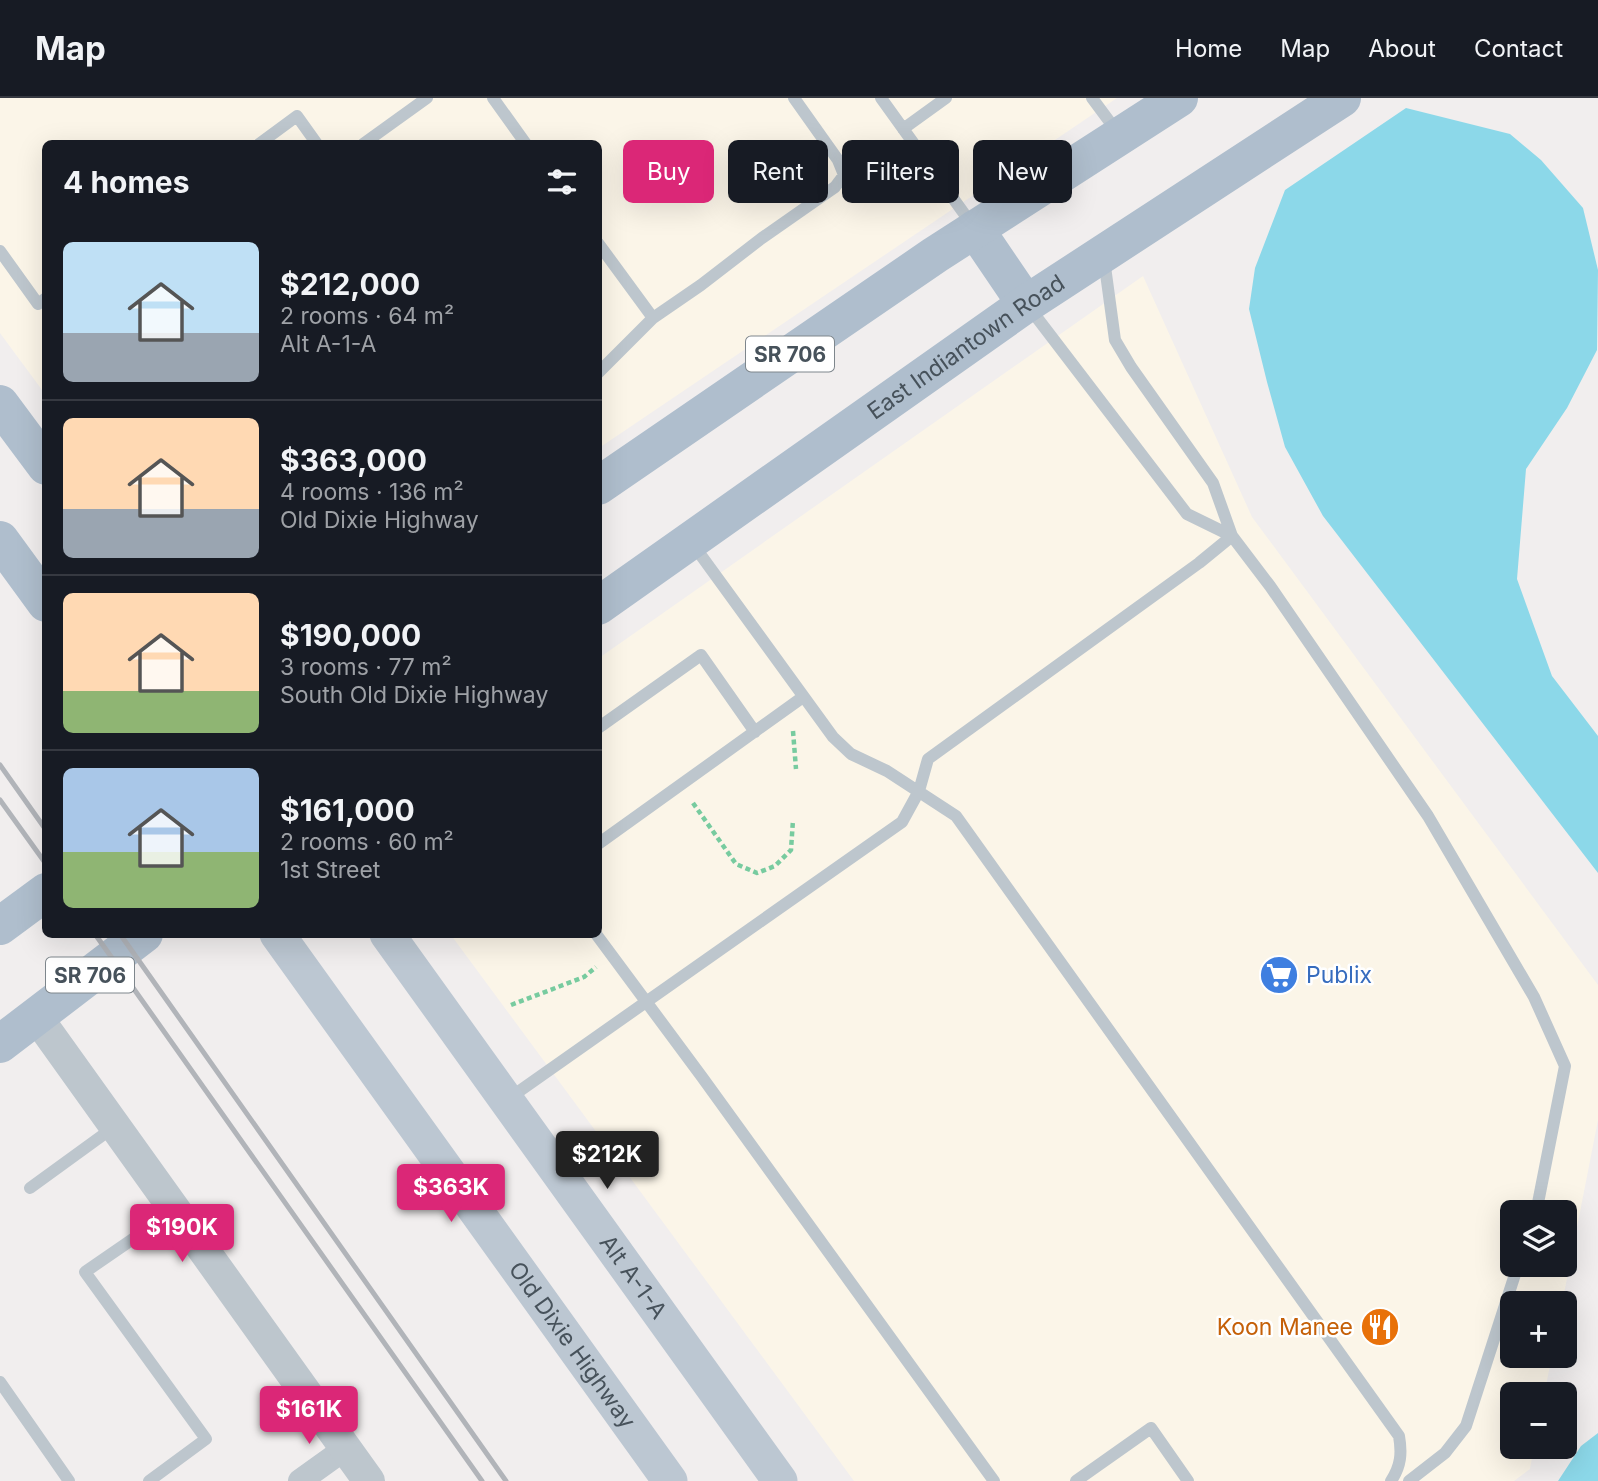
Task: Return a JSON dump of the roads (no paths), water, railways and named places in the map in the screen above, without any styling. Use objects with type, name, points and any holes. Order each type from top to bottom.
[{"type":"main road","name":"SR 706","points":[[602,483],[975,229],[1179,98]]},
{"type":"main road","name":"East Indiantown Road","points":[[602,603],[1026,304],[1342,98]]},
{"type":"main road","points":[[975,229],[1026,304]]},
{"type":"main road","points":[[0,404],[42,461]]},
{"type":"main road","points":[[0,540],[42,598]]},
{"type":"main road","points":[[0,926],[42,895]]},
{"type":"main road","name":"SR 706","points":[[0,1044],[139,938]]},
{"type":"main road","name":"Old Dixie Highway","points":[[280,938],[670,1481]]},
{"type":"main road","name":"Alt A-1-A","points":[[390,938],[780,1481]]},
{"type":"street","points":[[36,1016],[369,1481]]},
{"type":"street","points":[[300,1481],[346,1448]]},
{"type":"lane","points":[[369,140],[427,98]]},
{"type":"lane","points":[[602,369],[653,318],[835,187],[844,175],[838,160],[794,98]]},
{"type":"lane","points":[[881,98],[975,229]]},
{"type":"lane","points":[[903,129],[946,98]]},
{"type":"lane","points":[[1093,98],[1120,136]]},
{"type":"lane","points":[[500,100],[524,140]]},
{"type":"lane","points":[[265,140],[298,116],[314,140]]},
{"type":"lane","points":[[602,248],[653,318]]},
{"type":"lane","points":[[0,251],[42,304]]},
{"type":"lane","points":[[1103,253],[1115,340],[1131,368],[1213,483],[1231,536],[1269,586],[1428,816],[1534,997],[1565,1066],[1538,1200]]},
{"type":"lane","points":[[1026,304],[1187,514],[1231,536]]},
{"type":"lane","points":[[507,1100],[902,822],[919,791],[928,759],[1199,563],[1231,536]]},
{"type":"lane","points":[[691,541],[833,737],[851,754],[887,771],[956,816],[1399,1436],[1400,1461],[1398,1471],[1391,1481]]},
{"type":"lane","points":[[602,725],[701,655],[755,732]]},
{"type":"lane","points":[[602,841],[803,697]]},
{"type":"lane","points":[[599,938],[994,1481]]},
{"type":"lane","points":[[30,1188],[115,1126]]},
{"type":"lane","points":[[149,1481],[205,1439],[85,1272],[176,1210]]},
{"type":"lane","points":[[1409,1481],[1446,1452],[1466,1426],[1514,1277]]},
{"type":"lane","points":[[0,1382],[69,1481]]},
{"type":"lane","points":[[1076,1481],[1151,1428],[1188,1481]]},
{"type":"water","points":[[1406,108],[1510,134],[1541,160],[1583,208],[1598,270],[1597,350],[1567,408],[1526,469],[1517,579],[1552,676],[1598,736],[1598,873],[1323,516],[1285,447],[1267,382],[1249,309],[1255,268],[1285,190]]},
{"type":"water","points":[[1598,1433],[1598,1481],[1558,1481],[1572,1459],[1577,1459],[1581,1446]]},
{"type":"railway","points":[[0,765],[42,824]]},
{"type":"railway","points":[[0,800],[42,858]]},
{"type":"railway","points":[[98,938],[482,1481]]},
{"type":"railway","points":[[123,938],[506,1481]]},
{"type":"place","name":"Publix","points":[[1279,975]]},
{"type":"place","name":"Koon Manee","points":[[1380,1327]]}]
